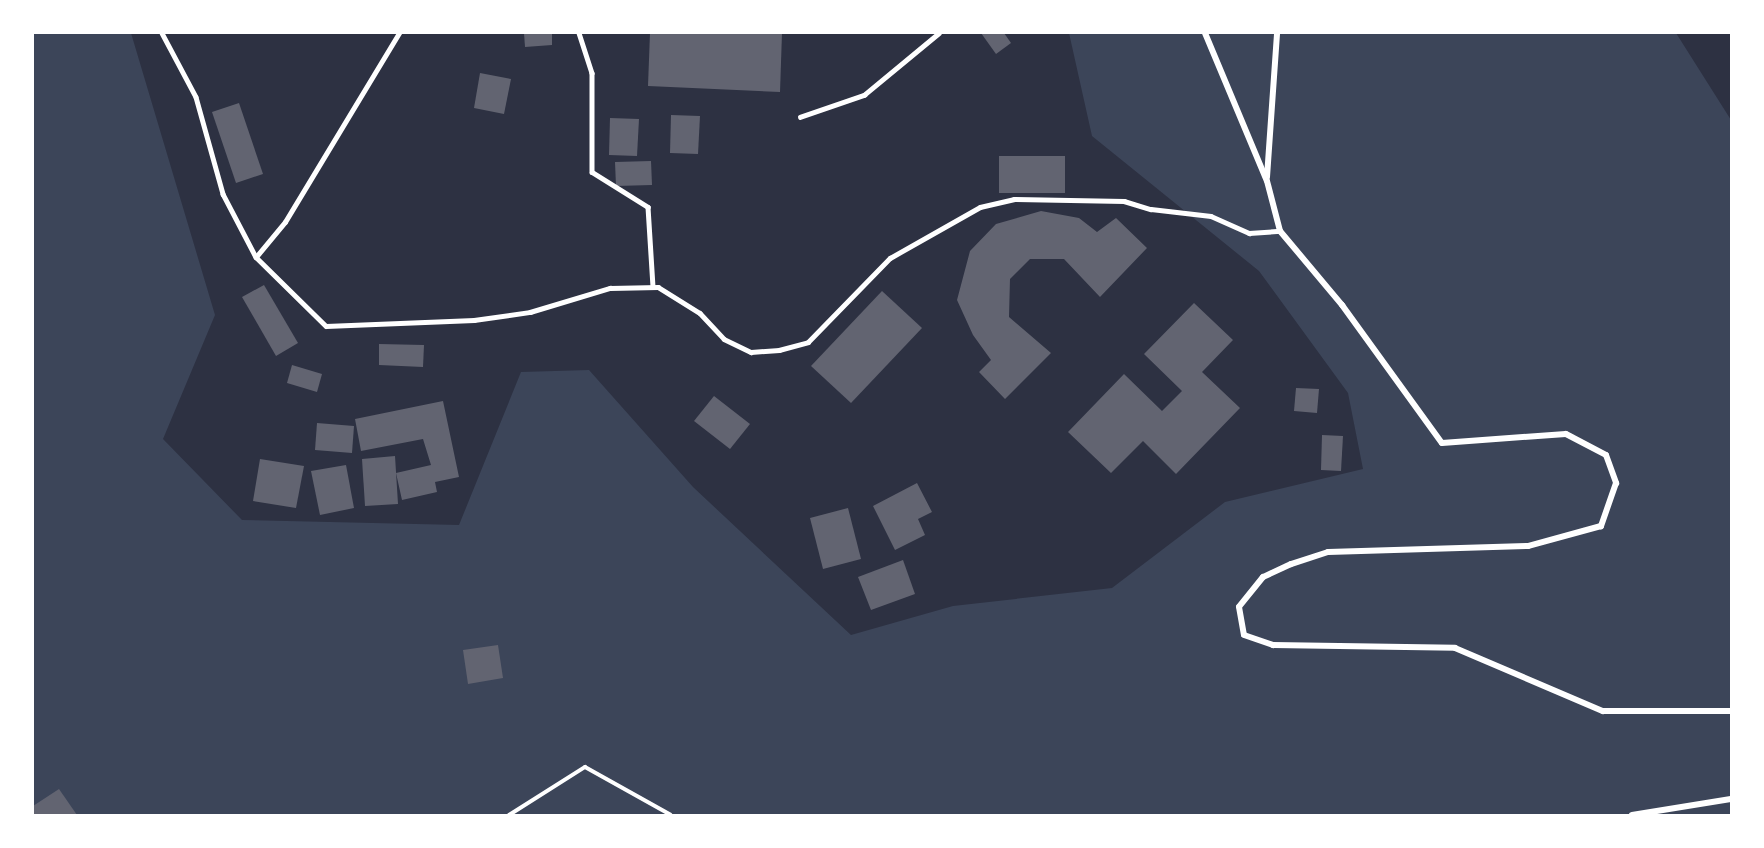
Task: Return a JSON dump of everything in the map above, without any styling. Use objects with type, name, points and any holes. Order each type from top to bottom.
[{"type":"street","points":[[1205,33],[1267,181],[1280,231],[1342,305],[1442,443],[1566,434],[1606,454],[1616,483],[1601,526],[1528,546],[1328,552],[1291,564],[1263,577],[1239,607],[1244,635],[1273,645],[1455,648],[1603,711],[1731,711]]},
{"type":"street","points":[[1267,181],[1277,33]]},
{"type":"street","points":[[1632,815],[1731,799]]},
{"type":"lane","points":[[162,33],[196,97],[223,194],[256,257],[326,326],[369,327],[474,320],[530,312],[610,288],[653,287],[700,313],[724,339],[751,352],[779,350],[808,342],[890,258],[980,207],[1014,199],[1125,201],[1150,209],[1210,216],[1249,233],[1280,231]]},
{"type":"lane","points":[[256,257],[285,222],[399,33]]},
{"type":"lane","points":[[579,33],[592,73],[592,172],[648,207],[653,287]]},
{"type":"lane","points":[[800,117],[864,95],[939,33]]},
{"type":"path","points":[[509,815],[585,767],[671,815]]},
{"type":"shaded area","points":[[33,33],[131,33],[215,315],[163,439],[242,520],[459,525],[521,372],[589,370],[693,487],[851,635],[953,606],[1112,588],[1225,502],[1363,469],[1348,393],[1259,271],[1092,136],[1069,33],[1676,33],[1731,120],[1731,815],[33,815]]},
{"type":"building","points":[[524,33],[552,33],[552,45],[525,47]]},
{"type":"building","points":[[650,33],[782,33],[780,92],[648,86]]},
{"type":"building","points":[[981,33],[1004,33],[1011,43],[996,54]]},
{"type":"building","points":[[480,73],[511,79],[504,114],[474,108]]},
{"type":"building","points":[[239,103],[263,174],[236,183],[212,112]]},
{"type":"building","points":[[671,115],[700,116],[698,154],[670,153]]},
{"type":"building","points":[[610,118],[639,119],[637,156],[609,155]]},
{"type":"building","points":[[999,156],[1065,156],[1065,193],[999,193]]},
{"type":"building","points":[[651,161],[652,185],[616,186],[615,162]]},
{"type":"building","points":[[1041,211],[1079,218],[1097,232],[1116,218],[1147,248],[1100,297],[1064,259],[1030,259],[1010,279],[1009,317],[1051,353],[1005,399],[979,372],[991,360],[973,335],[957,300],[970,251],[996,224]]},
{"type":"building","points":[[264,285],[298,343],[276,356],[242,297]]},
{"type":"building","points":[[882,291],[922,328],[851,403],[811,366]]},
{"type":"building","points":[[1194,303],[1233,340],[1202,372],[1240,408],[1176,474],[1143,441],[1111,473],[1068,432],[1124,374],[1162,411],[1182,391],[1144,354]]},
{"type":"building","points":[[379,344],[424,345],[423,367],[379,365]]},
{"type":"building","points":[[292,365],[322,374],[317,392],[287,383]]},
{"type":"building","points":[[1296,388],[1319,389],[1317,413],[1294,411]]},
{"type":"building","points":[[714,396],[750,424],[730,449],[694,421]]},
{"type":"building","points":[[443,401],[459,477],[435,482],[437,492],[402,500],[396,473],[431,465],[423,439],[361,451],[355,419]]},
{"type":"building","points":[[317,423],[354,426],[352,453],[315,450]]},
{"type":"building","points":[[1322,435],[1343,436],[1341,471],[1321,470]]},
{"type":"building","points":[[395,456],[398,504],[365,506],[362,459]]},
{"type":"building","points":[[260,459],[304,466],[296,508],[253,501]]},
{"type":"building","points":[[346,465],[354,508],[320,515],[311,471]]},
{"type":"building","points":[[917,483],[932,512],[918,519],[925,535],[895,550],[873,506]]},
{"type":"building","points":[[848,508],[861,559],[823,569],[810,518]]},
{"type":"building","points":[[903,560],[915,594],[871,610],[858,577]]},
{"type":"building","points":[[498,645],[503,678],[468,684],[463,650]]},
{"type":"building","points":[[59,789],[77,815],[34,815],[33,806]]}]
